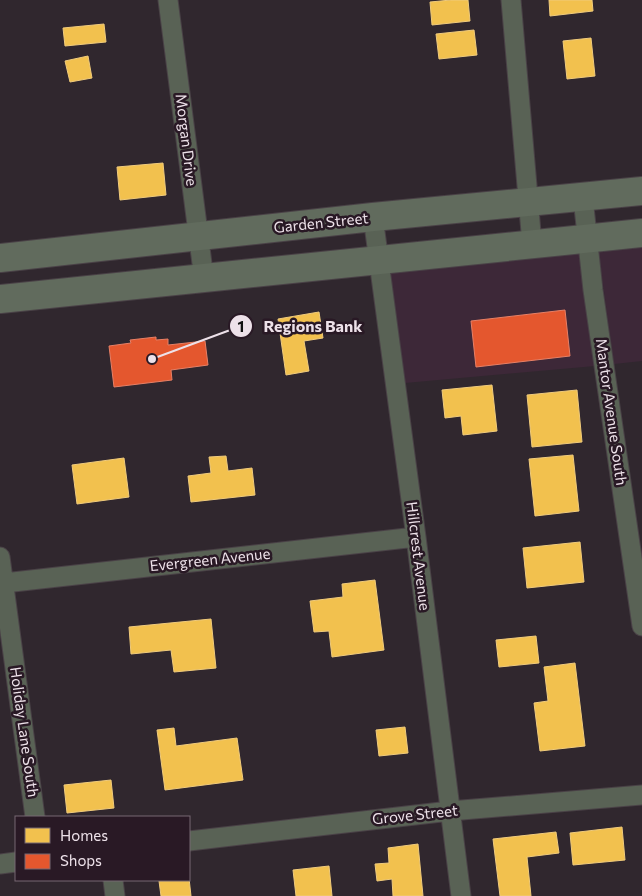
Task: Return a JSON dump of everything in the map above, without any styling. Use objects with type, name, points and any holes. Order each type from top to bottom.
[{"type":"main road","name":"Garden Street","points":[[0,258],[373,217],[642,192]]},
{"type":"main road","points":[[0,299],[642,233]]},
{"type":"street","name":"Morgan Drive","points":[[168,0],[204,279]]},
{"type":"street","points":[[511,0],[532,244]]},
{"type":"street","name":"Mantor Avenue South","points":[[583,198],[587,239],[642,626]]},
{"type":"street","name":"Hillcrest Avenue","points":[[373,217],[462,896]]},
{"type":"street","name":"Evergreen Avenue","points":[[4,583],[416,537]]},
{"type":"street","name":"Holiday Lane South","points":[[0,557],[35,816]]},
{"type":"street","name":"Grove Street","points":[[190,841],[450,811],[642,795]]},
{"type":"street","points":[[0,864],[15,862]]},
{"type":"street","points":[[113,881],[115,896]]},
{"type":"shaded area","points":[[642,244],[642,361],[614,364],[598,248]]},
{"type":"shaded area","points":[[579,250],[595,366],[405,383],[390,270]]},
{"type":"building: Homes","points":[[468,0],[470,21],[432,25],[430,2]]},
{"type":"building: Homes","points":[[549,0],[592,0],[593,11],[550,16]]},
{"type":"building: Homes","points":[[104,24],[106,42],[65,46],[63,28]]},
{"type":"building: Homes","points":[[474,30],[477,55],[439,59],[436,34]]},
{"type":"building: Homes","points":[[591,38],[595,76],[567,79],[563,41]]},
{"type":"building: Homes","points":[[88,56],[92,78],[70,82],[65,61]]},
{"type":"building: Homes","points":[[163,163],[166,195],[120,200],[117,167]]},
{"type":"building: Homes","points":[[319,312],[323,338],[304,341],[309,371],[286,375],[278,319]]},
{"type":"building: Homes","points":[[492,385],[497,431],[463,435],[461,416],[445,418],[442,390]]},
{"type":"building: Homes","points":[[577,390],[582,442],[532,447],[527,395]]},
{"type":"building: Homes","points":[[573,455],[579,511],[535,516],[529,459]]},
{"type":"building: Homes","points":[[226,456],[228,471],[252,468],[255,495],[191,502],[188,476],[211,473],[209,457]]},
{"type":"building: Homes","points":[[124,458],[129,497],[77,504],[72,465]]},
{"type":"building: Homes","points":[[580,542],[584,582],[527,588],[523,548]]},
{"type":"building: Homes","points":[[375,580],[384,650],[332,657],[329,631],[314,632],[310,601],[343,597],[342,584]]},
{"type":"building: Homes","points":[[211,619],[216,668],[174,672],[171,650],[131,654],[129,627]]},
{"type":"building: Homes","points":[[536,636],[539,663],[499,667],[496,640]]},
{"type":"building: Homes","points":[[575,663],[585,746],[540,751],[534,703],[548,701],[544,667]]},
{"type":"building: Homes","points":[[405,727],[408,753],[379,756],[376,730]]},
{"type":"building: Homes","points":[[174,728],[176,746],[237,738],[243,780],[165,790],[157,730]]},
{"type":"building: Homes","points":[[111,780],[114,808],[67,813],[64,785]]},
{"type":"building: Homes","points":[[622,827],[625,860],[573,865],[570,833]]},
{"type":"building: Homes","points":[[556,832],[559,853],[527,857],[531,896],[500,896],[493,839]]},
{"type":"building: Homes","points":[[418,844],[423,896],[393,896],[392,879],[377,881],[375,864],[389,863],[388,848]]},
{"type":"building: Homes","points":[[329,866],[332,896],[296,896],[293,870]]},
{"type":"building: Homes","points":[[159,881],[189,881],[191,896],[161,896]]},
{"type":"building: Shops","points":[[565,310],[570,356],[476,367],[471,321]]},
{"type":"building: Shops","points":[[156,337],[156,340],[168,339],[168,345],[205,341],[208,365],[171,370],[172,380],[114,387],[109,346],[131,343],[130,340]]},
{"type":"place","name":"Regions Bank","points":[[152,359]]}]
